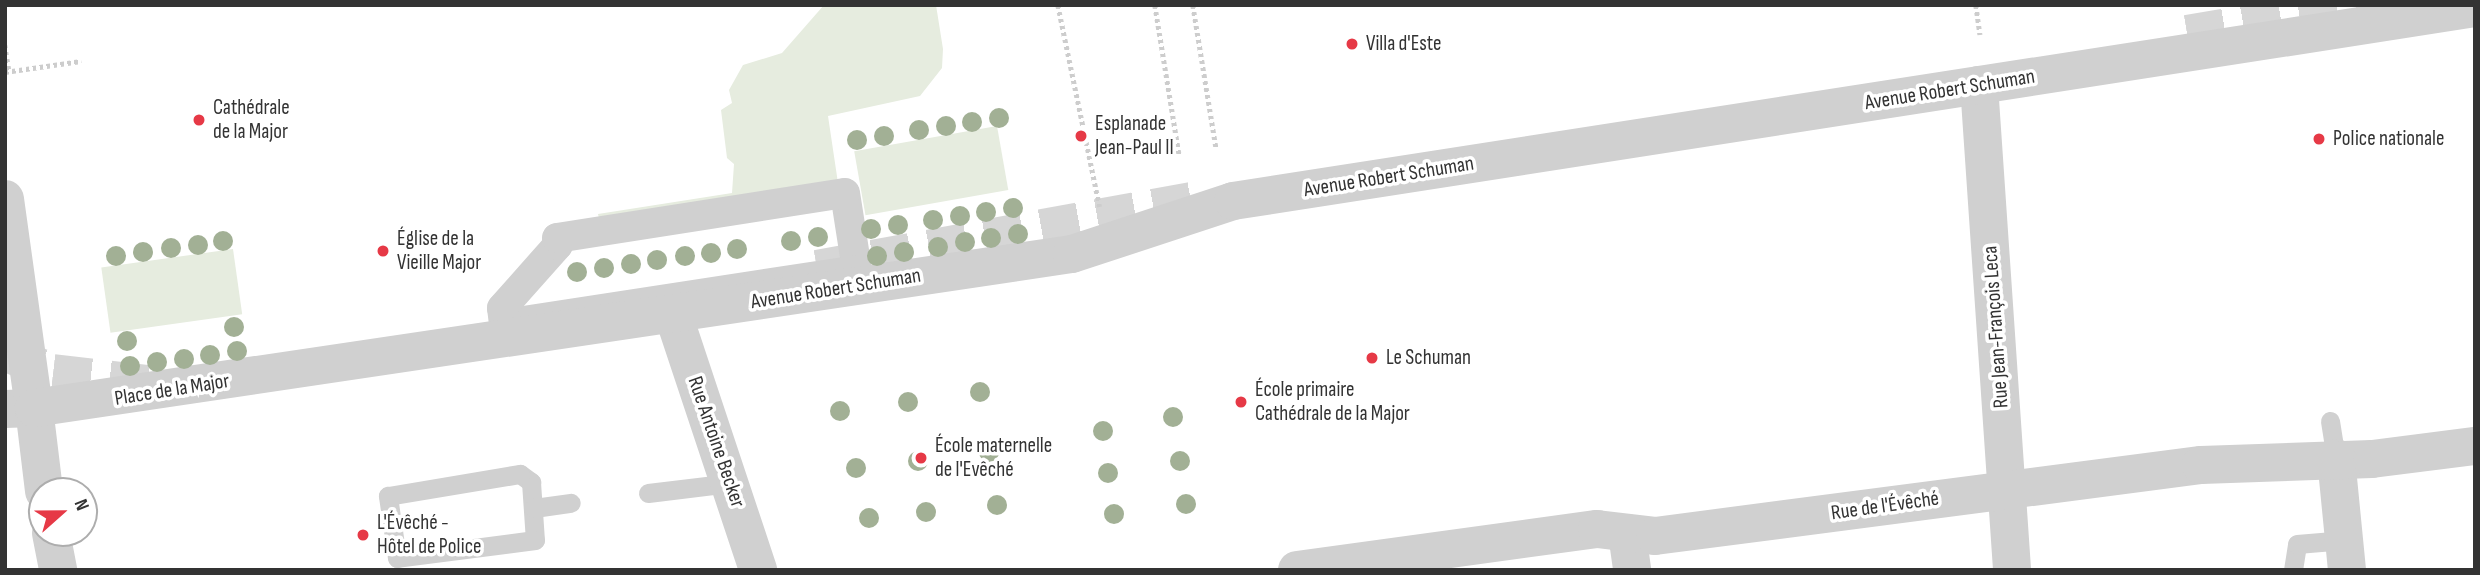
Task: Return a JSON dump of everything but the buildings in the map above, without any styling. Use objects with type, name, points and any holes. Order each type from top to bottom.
[{"type":"street","name":"Avenue Robert Schuman","points":[[310,369],[1072,254],[1233,201],[2475,8]]},
{"type":"street","name":"Rue Jean-François Leca","points":[[1979,85],[2012,570]]},
{"type":"street","points":[[845,193],[857,270],[662,300],[504,324],[502,308],[558,245],[556,238],[607,227],[845,193]]},
{"type":"street","points":[[8,208],[20,408],[40,477]]},
{"type":"street","name":"Rue Antoine Becker","points":[[673,314],[758,570]]},
{"type":"street","name":"Place de la Major","points":[[20,408],[310,369]]},
{"type":"street","name":"Rue de l'Évêché","points":[[1297,570],[1597,529],[1629,552],[1655,536],[2008,488],[2201,465],[2336,458],[2475,446]]},
{"type":"street","points":[[2336,458],[2346,555]]},
{"type":"street","points":[[54,547],[58,570]]},
{"type":"lane","points":[[2330,421],[2336,458]]},
{"type":"lane","points":[[520,474],[531,482],[534,508],[537,534],[528,544],[405,559],[394,552],[387,503],[394,493],[520,474]]},
{"type":"lane","points":[[648,493],[731,483]]},
{"type":"lane","points":[[534,508],[570,503]]},
{"type":"lane","points":[[2293,570],[2297,544],[2346,555]]},
{"type":"path","points":[[1058,5],[1101,213]]},
{"type":"path","points":[[1155,5],[1179,154]]},
{"type":"path","points":[[1193,5],[1216,147]]},
{"type":"path","points":[[1976,5],[1980,35]]},
{"type":"path","points":[[5,46],[7,71],[81,61]]},
{"type":"shaded area","points":[[824,5],[936,5],[943,49],[942,68],[920,96],[828,116],[838,183],[600,223],[598,214],[732,193],[734,164],[727,158],[721,110],[732,103],[729,90],[743,65],[782,53]]},
{"type":"shaded area","points":[[997,126],[1008,190],[865,215],[854,151]]},
{"type":"shaded area","points":[[233,249],[242,314],[110,333],[101,268]]},
{"type":"tunnel","points":[[2187,34],[2358,5]]},
{"type":"tunnel","points":[[817,269],[1202,199]]},
{"type":"tunnel","points":[[5,352],[53,373],[148,384]]},
{"type":"place","name":"Villa d'Este","points":[[1352,44]]},
{"type":"place","name":"Cathédrale de la Major","points":[[199,120]]},
{"type":"place","name":"Esplanade Jean-Paul II","points":[[1081,136]]},
{"type":"place","name":"Police nationale","points":[[2319,139]]},
{"type":"place","name":"Église de la Vieille Major","points":[[383,251]]},
{"type":"place","name":"Le Schuman","points":[[1372,358]]},
{"type":"place","name":"École primaire Cathédrale de la Major","points":[[1241,402]]},
{"type":"place","name":"École maternelle de l'Evêché","points":[[921,458]]},
{"type":"place","name":"L'Évêché - Hôtel de Police","points":[[363,535]]}]
